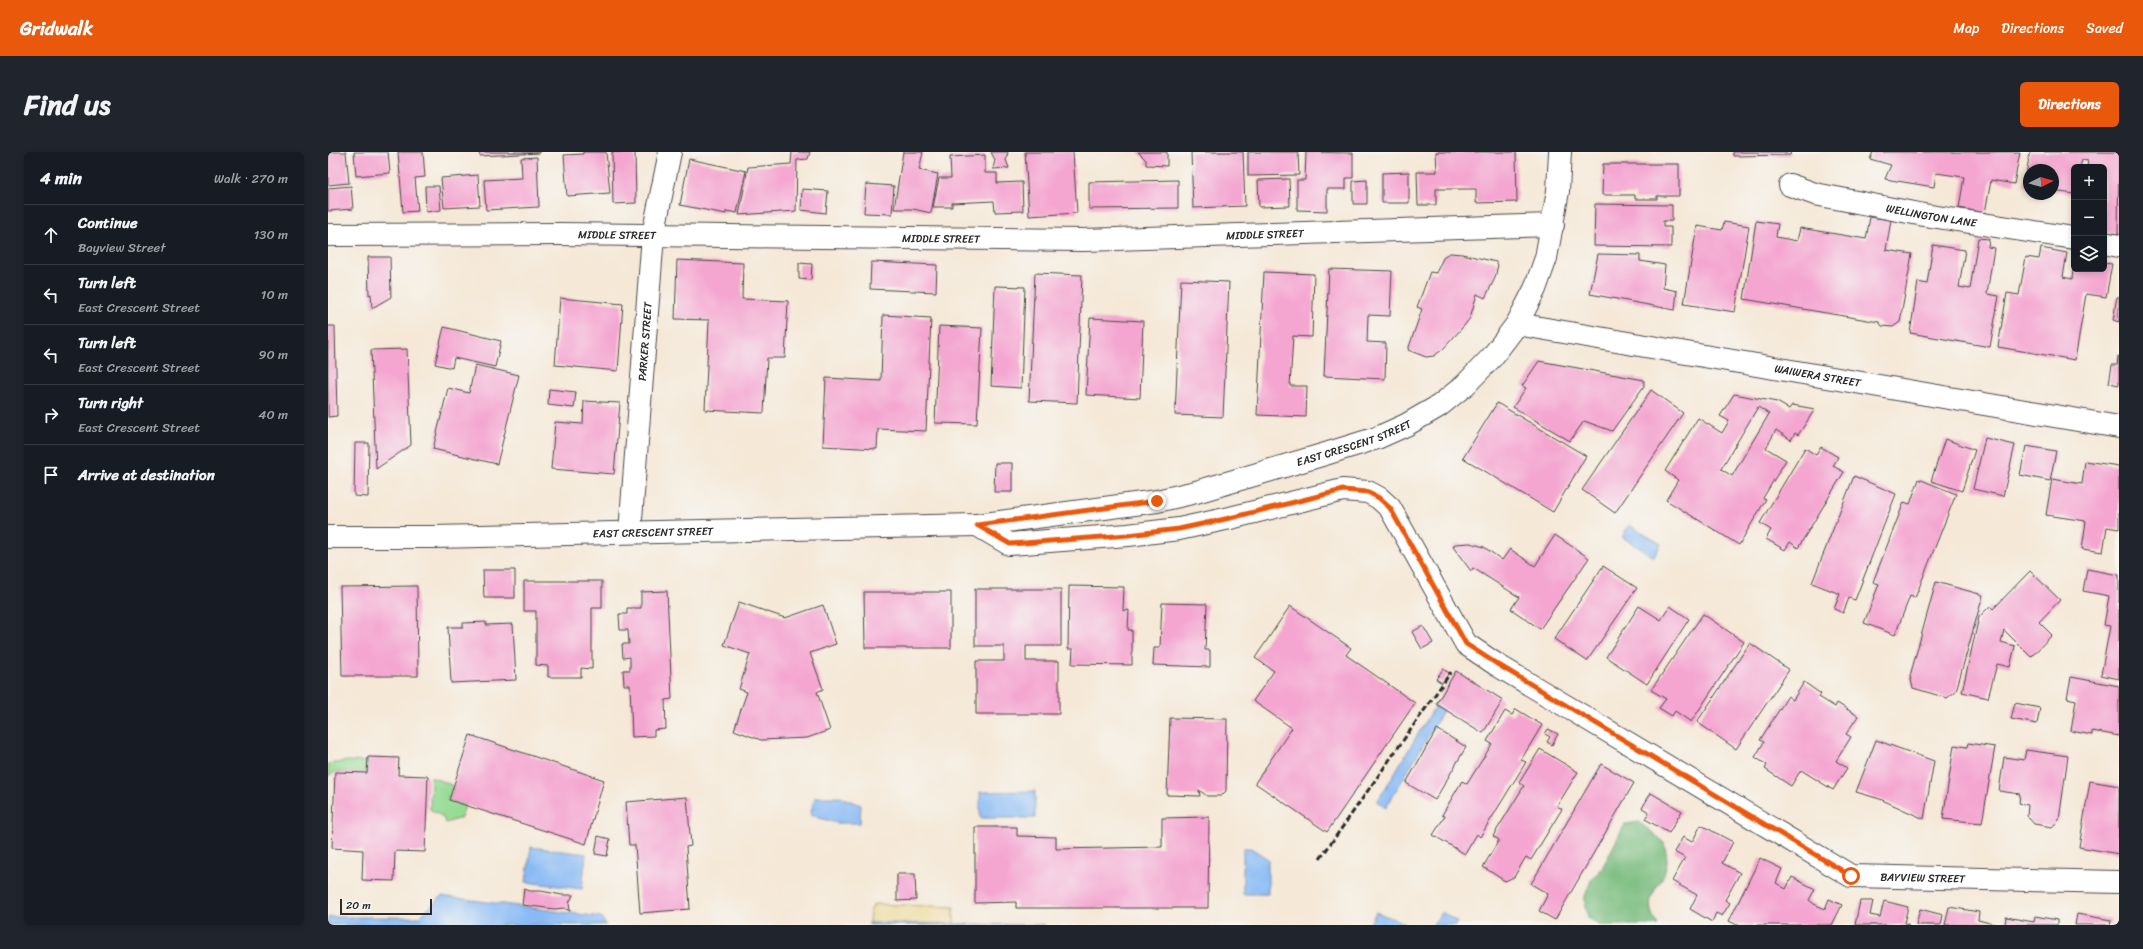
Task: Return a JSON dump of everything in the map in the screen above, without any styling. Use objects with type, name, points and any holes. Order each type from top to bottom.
[{"type":"street","name":"PARKER STREET","points":[[630,532],[653,235],[670,152]]},
{"type":"street","name":"EAST CRESCENT STREET","points":[[328,537],[977,525],[1157,501],[1211,488],[1377,438],[1406,425],[1439,406],[1466,385],[1492,357],[1517,324],[1535,289],[1546,258],[1558,191],[1560,152]]},
{"type":"street","name":"WELLINGTON LANE","points":[[1790,184],[1815,194],[1924,214],[2071,238]]},
{"type":"street","name":"MIDDLE STREET","points":[[328,235],[653,235],[1084,240],[1553,225]]},
{"type":"street","points":[[2107,244],[2119,246]]},
{"type":"street","name":"WAIWERA STREET","points":[[1517,324],[2119,427]]},
{"type":"street","name":"BAYVIEW STREET","points":[[977,525],[1010,544],[1128,535],[1179,529],[1343,490],[1368,492],[1379,498],[1390,508],[1466,644],[1851,876],[2119,882]]},
{"type":"green space","points":[[348,761],[368,762],[367,773],[335,772],[328,776],[328,764]]},
{"type":"green space","points":[[431,777],[454,786],[449,800],[465,805],[461,818],[445,823],[443,817],[430,809]]},
{"type":"green space","points":[[1639,822],[1664,842],[1666,852],[1667,861],[1665,870],[1651,898],[1650,906],[1652,915],[1658,925],[1600,925],[1588,918],[1584,899],[1591,880],[1602,868],[1625,824]]},
{"type":"sand","points":[[874,904],[954,907],[954,924],[869,923],[870,912]]},
{"type":"water","points":[[1629,525],[1661,544],[1654,557],[1622,537]]},
{"type":"water","points":[[1435,706],[1443,711],[1386,808],[1377,802]]},
{"type":"water","points":[[1035,791],[1035,818],[980,818],[980,792]]},
{"type":"water","points":[[815,797],[840,797],[861,805],[860,823],[836,823],[810,815]]},
{"type":"water","points":[[531,847],[586,854],[582,889],[526,882]]},
{"type":"water","points":[[1243,848],[1251,848],[1268,859],[1268,894],[1243,894]]},
{"type":"water","points":[[442,896],[601,917],[606,925],[328,925],[328,918],[330,917],[419,917]]},
{"type":"water","points":[[1376,912],[1404,923],[1402,925],[1369,925]]},
{"type":"water","points":[[1442,912],[1457,922],[1455,925],[1433,925]]},
{"type":"water","points":[[869,923],[1045,925],[869,925]]},
{"type":"building","points":[[328,152],[346,152],[349,183],[328,185]]},
{"type":"building","points":[[354,152],[388,152],[390,173],[356,176]]},
{"type":"building","points":[[398,152],[423,152],[425,177],[415,178],[418,211],[403,212]]},
{"type":"building","points":[[479,152],[540,152],[540,153],[480,156]]},
{"type":"building","points":[[583,152],[606,152],[610,193],[567,196],[564,155],[583,154]]},
{"type":"building","points":[[612,152],[635,152],[636,203],[613,204]]},
{"type":"building","points":[[792,152],[810,152],[808,159],[797,160],[796,211],[739,215],[748,167],[791,164]]},
{"type":"building","points":[[903,152],[923,152],[919,170],[938,174],[931,213],[913,209],[894,209]]},
{"type":"building","points":[[991,152],[1008,152],[1006,160],[1009,168],[993,169],[995,160]]},
{"type":"building","points":[[1025,152],[1073,152],[1077,213],[1029,216]]},
{"type":"building","points":[[1138,152],[1167,152],[1167,166],[1146,165],[1146,160]]},
{"type":"building","points":[[1191,152],[1243,152],[1245,206],[1193,208]]},
{"type":"building","points":[[1248,152],[1298,152],[1299,175],[1248,176]]},
{"type":"building","points":[[1306,152],[1353,153],[1353,178],[1346,178],[1346,189],[1327,189],[1327,211],[1297,210],[1297,180],[1305,180]]},
{"type":"building","points":[[1436,152],[1516,152],[1517,202],[1476,203],[1476,189],[1436,189],[1436,205],[1418,205],[1417,172],[1437,172]]},
{"type":"building","points":[[1733,152],[1791,152],[1790,155],[1733,156]]},
{"type":"building","points":[[1873,152],[2020,152],[2014,184],[1991,180],[1985,213],[1959,208],[1964,177],[1936,173],[1934,187],[1885,179],[1891,165],[1870,159]]},
{"type":"building","points":[[2030,152],[2119,152],[2118,234],[2107,232],[2107,164],[2088,164],[2088,161],[2082,160],[2081,164],[2071,164],[2071,194],[2059,192],[2059,164],[2028,164]]},
{"type":"building","points":[[985,155],[985,173],[997,173],[997,183],[1022,182],[1023,211],[995,212],[994,201],[952,203],[952,207],[933,207],[939,178],[951,178],[950,157]]},
{"type":"building","points":[[537,157],[539,207],[486,210],[484,180],[522,178],[521,158]]},
{"type":"building","points":[[689,159],[746,171],[737,213],[726,211],[726,214],[680,205]]},
{"type":"building","points":[[1603,164],[1679,164],[1679,196],[1657,196],[1657,199],[1635,199],[1635,195],[1602,195]]},
{"type":"building","points":[[1409,172],[1409,203],[1382,203],[1382,173]]},
{"type":"building","points":[[478,175],[480,206],[444,208],[441,178]]},
{"type":"building","points":[[1289,179],[1290,206],[1259,207],[1258,180]]},
{"type":"building","points":[[1178,180],[1178,208],[1089,209],[1089,182]]},
{"type":"building","points":[[1367,180],[1367,204],[1353,204],[1353,181]]},
{"type":"building","points":[[866,184],[894,186],[892,214],[864,213]]},
{"type":"building","points":[[351,186],[353,209],[328,211],[328,188]]},
{"type":"building","points":[[425,186],[439,186],[441,210],[426,212]]},
{"type":"building","points":[[802,189],[828,191],[826,213],[801,210]]},
{"type":"building","points":[[1595,204],[1672,205],[1672,221],[1663,221],[1663,227],[1671,227],[1671,247],[1594,246]]},
{"type":"building","points":[[1848,208],[1871,212],[1870,217],[1848,213]]},
{"type":"building","points":[[1870,217],[1891,220],[1886,250],[1912,254],[1900,322],[1893,327],[1882,326],[1879,322],[1744,299],[1756,221],[1778,224],[1776,237],[1797,241],[1800,228],[1866,239]]},
{"type":"building","points":[[1724,222],[1749,226],[1735,312],[1684,304],[1697,226],[1722,230]]},
{"type":"building","points":[[1978,238],[1989,239],[1988,247],[1994,248],[1987,294],[1999,296],[1990,347],[1910,333],[1918,282],[1927,284],[1933,245],[1965,250],[1959,287],[1970,289]]},
{"type":"building","points":[[2041,248],[2067,253],[2063,277],[2072,279],[2073,272],[2107,272],[2107,263],[2112,264],[2106,297],[2086,294],[2075,360],[1998,347],[2007,293],[2019,295],[2026,257],[2039,259]]},
{"type":"building","points":[[1450,253],[1462,254],[1496,262],[1498,265],[1495,278],[1485,298],[1477,294],[1470,318],[1463,327],[1443,349],[1434,356],[1426,357],[1408,350],[1422,309],[1417,307],[1430,272],[1436,273],[1444,256]]},
{"type":"building","points":[[1598,254],[1640,255],[1640,261],[1665,265],[1663,288],[1677,291],[1675,310],[1590,294]]},
{"type":"building","points":[[368,257],[390,257],[391,297],[372,308],[371,294],[369,295]]},
{"type":"building","points":[[677,260],[743,263],[742,299],[788,301],[785,358],[767,358],[764,413],[705,410],[709,320],[675,319]]},
{"type":"building","points":[[871,262],[937,265],[936,292],[870,289]]},
{"type":"building","points":[[799,263],[812,264],[811,280],[799,279]]},
{"type":"building","points":[[1329,269],[1392,271],[1390,316],[1368,315],[1367,342],[1386,343],[1385,379],[1324,376]]},
{"type":"building","points":[[1264,272],[1314,274],[1312,337],[1293,336],[1290,386],[1307,386],[1306,417],[1257,415]]},
{"type":"building","points":[[1035,273],[1082,275],[1077,403],[1029,401]]},
{"type":"building","points":[[1181,280],[1229,282],[1223,417],[1175,415]]},
{"type":"building","points":[[995,286],[1025,287],[1021,388],[991,386]]},
{"type":"building","points":[[2117,297],[2119,297],[2119,322],[2113,320]]},
{"type":"building","points":[[560,298],[623,304],[618,371],[555,365]]},
{"type":"building","points":[[883,315],[931,318],[926,431],[878,429],[877,449],[823,446],[826,378],[881,381]]},
{"type":"building","points":[[1090,318],[1143,321],[1140,398],[1086,395]]},
{"type":"building","points":[[328,326],[335,326],[337,416],[328,417]]},
{"type":"building","points":[[939,326],[982,328],[977,424],[935,423]]},
{"type":"building","points":[[444,327],[501,341],[495,367],[454,358],[452,368],[435,364]]},
{"type":"building","points":[[407,349],[411,445],[376,469],[371,350]]},
{"type":"building","points":[[2118,356],[2119,385],[2109,383],[2112,365],[2117,365]]},
{"type":"building","points":[[1539,361],[1644,380],[1644,386],[1612,431],[1584,421],[1570,441],[1513,407],[1526,388],[1522,386]]},
{"type":"building","points":[[475,365],[519,375],[497,464],[433,449],[448,388],[469,393]]},
{"type":"building","points":[[549,389],[576,392],[574,408],[548,405]]},
{"type":"building","points":[[1651,390],[1683,413],[1615,513],[1582,490]]},
{"type":"building","points":[[1734,394],[1777,402],[1789,409],[1792,405],[1815,409],[1798,435],[1795,433],[1791,440],[1776,430],[1766,448],[1786,460],[1763,498],[1766,499],[1739,545],[1666,500],[1678,480],[1665,471],[1698,418],[1722,433],[1729,421],[1720,416]],"holes":[[[1758,407],[1769,414],[1732,476],[1721,469]]]},
{"type":"building","points":[[584,401],[620,403],[614,474],[551,469],[555,422],[583,424]]},
{"type":"building","points":[[1497,403],[1586,456],[1553,512],[1463,458]]},
{"type":"building","points":[[1985,438],[2015,445],[2003,496],[1973,489]]},
{"type":"building","points":[[1945,439],[1975,450],[1962,491],[1931,481]]},
{"type":"building","points":[[355,443],[369,443],[368,497],[354,496]]},
{"type":"building","points":[[2026,446],[2056,451],[2050,481],[2020,475]]},
{"type":"building","points":[[1821,447],[1838,457],[1833,466],[1844,472],[1798,548],[1790,542],[1785,550],[1766,539],[1771,530],[1760,523],[1805,448],[1816,455]]},
{"type":"building","points":[[2085,461],[2119,466],[2119,529],[2107,527],[2103,552],[2082,549],[2086,521],[2046,515],[2052,479],[2082,484]]},
{"type":"building","points":[[995,463],[1012,463],[1012,492],[994,492]]},
{"type":"building","points":[[1854,476],[1896,494],[1855,600],[1849,598],[1843,613],[1834,609],[1840,594],[1812,583]]},
{"type":"building","points":[[1919,479],[1956,494],[1915,598],[1910,596],[1895,635],[1864,623],[1879,584],[1873,582],[1904,502],[1910,504]]},
{"type":"building","points":[[1555,535],[1589,558],[1540,629],[1511,609],[1519,597],[1473,568],[1471,571],[1453,547],[1455,544],[1470,543],[1484,547],[1502,560],[1510,549],[1535,566]]},
{"type":"building","points":[[1603,566],[1637,588],[1587,661],[1554,639]]},
{"type":"building","points":[[2087,569],[2119,575],[2119,679],[2101,675],[2110,626],[2104,625],[2109,596],[2083,591]]},
{"type":"building","points":[[483,570],[515,570],[515,598],[484,598]]},
{"type":"building","points":[[2030,571],[2060,600],[2039,622],[2052,635],[2031,657],[2004,630],[2001,642],[2015,646],[2010,667],[1997,664],[1988,698],[1962,692],[1979,617],[1990,606],[1993,609]]},
{"type":"building","points":[[524,581],[602,581],[602,608],[592,608],[592,669],[581,668],[581,677],[548,677],[548,666],[536,665],[536,611],[524,611]]},
{"type":"building","points":[[1936,582],[1983,595],[1956,691],[1947,698],[1913,688],[1910,676]]},
{"type":"building","points":[[417,586],[418,676],[342,676],[340,587]]},
{"type":"building","points":[[1069,586],[1124,587],[1123,611],[1129,610],[1128,630],[1132,630],[1132,665],[1072,664],[1073,649],[1068,649]]},
{"type":"building","points":[[975,589],[1061,589],[1061,646],[1026,646],[1026,661],[1059,661],[1059,714],[976,714],[976,661],[1004,661],[1004,646],[975,646]]},
{"type":"building","points":[[667,591],[672,699],[665,700],[666,729],[654,730],[654,736],[632,737],[630,685],[624,685],[623,670],[630,670],[630,657],[623,658],[622,644],[629,644],[628,630],[620,630],[619,614],[627,614],[627,608],[641,608],[641,592]]},
{"type":"building","points":[[864,592],[951,592],[951,648],[865,648]]},
{"type":"building","points":[[739,602],[785,618],[823,605],[836,644],[810,653],[823,689],[817,692],[830,730],[807,738],[761,740],[734,730],[747,692],[739,689],[750,654],[724,645]]},
{"type":"building","points":[[1162,603],[1207,604],[1205,650],[1210,650],[1210,667],[1153,665],[1154,648],[1160,648]]},
{"type":"building","points":[[1290,606],[1351,648],[1346,655],[1415,703],[1327,832],[1255,783],[1292,728],[1253,701],[1274,671],[1255,658]]},
{"type":"building","points":[[1639,606],[1661,620],[1670,606],[1689,619],[1647,684],[1606,657]]},
{"type":"building","points":[[1703,614],[1744,642],[1691,722],[1675,711],[1672,716],[1659,708],[1666,699],[1651,690]]},
{"type":"building","points":[[486,622],[486,625],[513,624],[516,680],[451,683],[448,627],[463,627],[463,623]]},
{"type":"building","points":[[1423,626],[1433,643],[1422,649],[1412,632]]},
{"type":"building","points":[[1750,643],[1789,670],[1736,749],[1697,722]]},
{"type":"building","points":[[1443,669],[1449,673],[1442,683],[1436,679]]},
{"type":"building","points":[[1456,671],[1503,700],[1483,733],[1436,704]]},
{"type":"building","points":[[2071,677],[2119,686],[2119,736],[2092,731],[2092,735],[2071,731],[2076,700],[2067,698]]},
{"type":"building","points":[[1804,682],[1821,694],[1819,697],[1835,707],[1837,703],[1858,716],[1846,734],[1851,737],[1836,761],[1847,768],[1833,790],[1801,770],[1791,786],[1765,769],[1767,765],[1755,757],[1764,742],[1760,740],[1788,696],[1793,700]]},
{"type":"building","points":[[2015,703],[2040,708],[2037,724],[2011,719]]},
{"type":"building","points":[[1516,709],[1542,725],[1521,760],[1526,762],[1480,837],[1477,834],[1465,854],[1433,835],[1445,816],[1442,815],[1462,781],[1467,784],[1492,744],[1487,741],[1505,711],[1512,715]]},
{"type":"building","points":[[1170,718],[1227,719],[1226,791],[1221,796],[1207,796],[1199,790],[1200,796],[1167,795]]},
{"type":"building","points":[[1437,729],[1466,747],[1435,800],[1406,783]]},
{"type":"building","points":[[1548,729],[1558,734],[1552,745],[1547,742],[1550,737],[1545,734]]},
{"type":"building","points":[[470,735],[604,780],[586,844],[449,800]]},
{"type":"building","points":[[1876,740],[1934,761],[1924,819],[1880,799],[1856,792]]},
{"type":"building","points":[[1968,743],[1995,747],[1982,823],[1943,819],[1954,745],[1967,747]]},
{"type":"building","points":[[1540,749],[1578,772],[1557,806],[1562,809],[1531,860],[1526,857],[1514,877],[1505,881],[1483,867],[1499,840],[1493,836],[1524,786],[1519,783]]},
{"type":"building","points":[[2026,750],[2068,756],[2059,820],[2052,827],[2034,824],[2027,816],[2028,805],[2019,803],[2020,794],[1999,791],[2004,757],[2024,760]]},
{"type":"building","points":[[368,757],[399,758],[398,775],[428,776],[425,852],[395,851],[394,881],[362,880],[363,850],[332,848],[335,772],[367,773]]},
{"type":"building","points":[[1601,764],[1634,783],[1555,920],[1539,911],[1548,894],[1531,884]]},
{"type":"building","points":[[2090,781],[2119,786],[2119,854],[2079,847]]},
{"type":"building","points":[[1651,793],[1682,811],[1669,833],[1645,819],[1649,812],[1642,808]]},
{"type":"building","points":[[687,797],[691,846],[686,847],[690,909],[640,913],[635,845],[629,845],[626,802]]},
{"type":"building","points":[[1209,817],[1208,908],[1016,908],[1016,902],[975,903],[975,827],[1017,827],[1017,836],[1056,837],[1056,849],[1162,847],[1162,818]]},
{"type":"building","points":[[1701,825],[1733,842],[1722,863],[1740,873],[1725,900],[1730,903],[1722,916],[1716,913],[1712,922],[1690,909],[1697,895],[1672,881],[1685,858],[1674,852],[1683,837],[1692,842]]},
{"type":"building","points":[[598,836],[610,839],[607,856],[595,854]]},
{"type":"building","points":[[1760,858],[1782,869],[1776,883],[1786,889],[1792,877],[1815,889],[1809,900],[1814,904],[1825,909],[1829,899],[1842,905],[1832,925],[1737,925],[1729,921]]},
{"type":"building","points":[[897,874],[915,874],[916,900],[897,901]]},
{"type":"building","points":[[524,889],[562,895],[573,895],[569,903],[570,911],[564,908],[555,909],[522,905]]},
{"type":"building","points":[[1860,901],[1873,901],[1870,915],[1880,917],[1884,901],[1908,907],[1904,923],[1909,925],[1855,925]]},
{"type":"building","points":[[1949,907],[1979,912],[1978,920],[1998,925],[1945,925]]},
{"type":"building","points":[[1920,909],[1943,915],[1941,925],[1916,925]]},
{"type":"building","points":[[2077,914],[2111,920],[2110,925],[2075,925]]},
{"type":"building","points":[[2035,916],[2057,920],[2057,925],[2005,925],[2006,917],[2034,922]]},
{"type":"railway","points":[[1320,859],[1451,672]]},
{"type":"route","points":[[1157,501],[977,525],[1010,544],[1128,535],[1179,529],[1343,490],[1368,492],[1379,498],[1390,508],[1466,644],[1851,876]]}]
